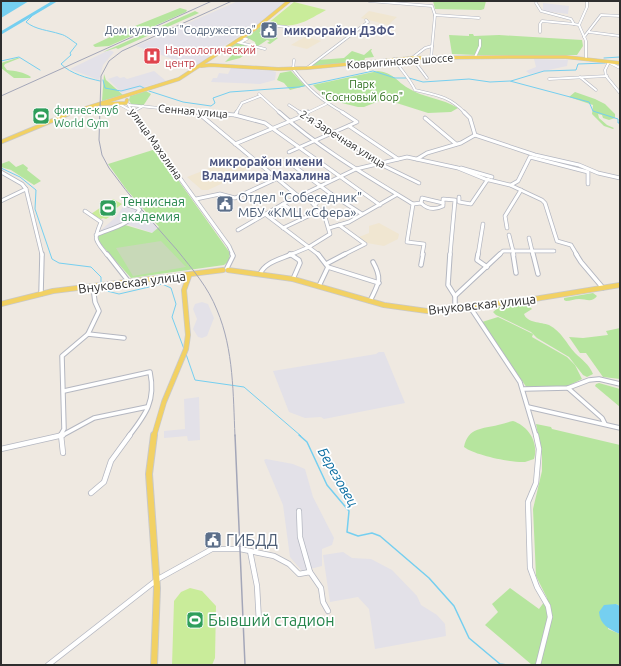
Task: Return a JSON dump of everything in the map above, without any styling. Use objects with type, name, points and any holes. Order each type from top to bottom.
[{"type":"main road","points":[[1,142],[91,106],[176,81],[238,42],[289,1]]},
{"type":"main road","name":"Ковригинское шоссе","points":[[206,63],[213,65],[293,69],[412,58],[548,57],[618,62]]},
{"type":"main road","points":[[128,102],[127,97],[131,94]]},
{"type":"main road","points":[[119,97],[128,102]]},
{"type":"main road","points":[[114,99],[112,102],[114,104]]},
{"type":"main road","points":[[91,106],[124,104],[128,102]]},
{"type":"main road","name":"Внуковская улица","points":[[1,304],[41,294],[169,277],[186,277],[226,269],[293,279],[370,301],[419,311],[455,309],[528,300],[620,285]]},
{"type":"main road","points":[[154,665],[158,579],[151,498],[150,459],[157,422],[187,342],[186,277],[178,279],[169,277]]},
{"type":"street","points":[[369,1],[432,6]]},
{"type":"street","points":[[431,1],[434,15],[431,58]]},
{"type":"street","points":[[586,59],[586,41],[579,25],[587,7],[587,1]]},
{"type":"street","points":[[536,3],[541,11],[553,13],[559,17],[569,19],[574,24]]},
{"type":"street","points":[[434,15],[479,18]]},
{"type":"street","points":[[584,37],[601,15],[620,16]]},
{"type":"street","points":[[307,68],[368,22],[366,20]]},
{"type":"street","points":[[540,32],[540,24],[542,21],[579,25]]},
{"type":"street","points":[[262,24],[286,27],[305,32]]},
{"type":"street","points":[[589,32],[620,36]]},
{"type":"street","points":[[475,57],[480,46],[480,40]]},
{"type":"street","points":[[238,42],[265,49]]},
{"type":"street","points":[[427,78],[412,58],[425,48],[432,46]]},
{"type":"street","points":[[289,152],[357,122],[344,112],[327,104],[311,92],[293,69],[294,60]]},
{"type":"street","points":[[394,60],[411,81],[415,90],[446,97],[462,108],[470,118],[475,135]]},
{"type":"street","points":[[619,90],[607,76],[605,70],[610,62],[620,68]]},
{"type":"street","points":[[549,79],[607,76]]},
{"type":"street","points":[[580,77],[596,90]]},
{"type":"street","points":[[235,115],[242,104],[259,95],[290,122],[316,141],[396,195],[413,204],[421,203],[427,208],[435,209],[443,206],[443,199],[454,200],[448,285],[455,296],[455,309]]},
{"type":"street","name":"Сенная улица","points":[[128,102],[143,106],[235,115],[265,123],[380,205]]},
{"type":"street","name":"улица Махалина","points":[[128,102],[132,111],[230,248],[233,256],[226,269]]},
{"type":"street","points":[[119,104],[132,111],[143,106]]},
{"type":"street","points":[[235,144],[290,122],[305,115],[312,109],[327,104]]},
{"type":"street","name":"2-я Заречная улица","points":[[289,105],[332,133],[354,145],[379,164],[400,173],[419,184]]},
{"type":"street","points":[[196,111],[298,196]]},
{"type":"street","points":[[425,118],[456,144]]},
{"type":"street","points":[[349,126],[398,159]]},
{"type":"street","points":[[417,159],[427,153],[461,143],[475,135],[538,156],[578,165],[595,172],[620,178]]},
{"type":"street","points":[[238,230],[298,196],[356,169],[406,157],[470,170],[501,180]]},
{"type":"street","points":[[510,185],[518,181],[530,157],[588,172],[588,184]]},
{"type":"street","points":[[286,160],[331,194],[362,214]]},
{"type":"street","points":[[458,168],[510,185],[544,201],[557,241],[571,245],[581,262],[603,288]]},
{"type":"street","points":[[1,172],[22,184],[26,189],[29,206],[42,253],[41,294]]},
{"type":"street","points":[[196,199],[216,194],[228,194],[235,198],[276,179]]},
{"type":"street","points":[[459,197],[459,202],[471,204],[488,179]]},
{"type":"street","points":[[1,201],[26,189]]},
{"type":"street","points":[[507,228],[505,216],[520,190]]},
{"type":"street","points":[[260,274],[262,269],[267,265],[309,247],[329,236],[329,228],[321,210],[304,194]]},
{"type":"street","points":[[316,204],[319,200],[331,194]]},
{"type":"street","points":[[329,228],[350,222],[396,195]]},
{"type":"street","points":[[430,200],[431,195]]},
{"type":"street","points":[[421,203],[422,198],[443,203]]},
{"type":"street","points":[[96,235],[127,222],[138,212],[140,209],[126,204],[127,201],[131,200]]},
{"type":"street","points":[[283,204],[303,218]]},
{"type":"street","points":[[413,204],[406,242],[424,244],[421,265]]},
{"type":"street","points":[[283,228],[321,210]]},
{"type":"street","points":[[85,211],[101,222],[96,235],[96,241],[129,282]]},
{"type":"street","points":[[265,214],[312,248],[327,266],[379,283]]},
{"type":"street","points":[[483,224],[477,260],[487,267]]},
{"type":"street","points":[[319,286],[327,266],[365,244],[339,225]]},
{"type":"street","points":[[509,235],[516,273]]},
{"type":"street","points":[[529,238],[538,274]]},
{"type":"street","points":[[455,296],[503,252],[554,251]]},
{"type":"street","points":[[290,254],[299,260],[300,263],[293,279]]},
{"type":"street","points":[[370,301],[379,283],[380,274],[373,262]]},
{"type":"street","points":[[63,454],[60,437],[64,430],[62,356],[88,334],[99,311],[95,302],[93,287]]},
{"type":"street","points":[[470,307],[514,371],[524,390],[539,449],[536,483],[528,502],[530,568],[534,581],[550,611],[547,633],[538,665]]},
{"type":"street","points":[[88,334],[124,338]]},
{"type":"street","points":[[64,391],[150,372],[153,387],[150,403],[146,407],[140,422],[111,461],[104,482],[91,493]]},
{"type":"street","points":[[524,390],[568,388],[599,379],[620,384]]},
{"type":"street","points":[[568,388],[602,418],[605,424]]},
{"type":"street","points":[[1,449],[60,437],[94,418],[146,407]]},
{"type":"street","points":[[528,407],[620,428]]},
{"type":"street","points":[[300,511],[300,535],[303,552],[310,572],[321,588],[323,602],[328,611]]},
{"type":"street","points":[[48,665],[158,579],[212,549],[250,551],[274,556],[289,564],[299,574],[310,572]]},
{"type":"street","points":[[250,551],[257,586],[259,622]]},
{"type":"shaded area","points":[[238,1],[286,1],[264,20],[208,56],[209,57],[195,67],[136,46]]},
{"type":"shaded area","points":[[543,3],[569,6],[568,14],[543,11]]},
{"type":"shaded area","points":[[369,11],[397,17],[388,25],[361,18]]},
{"type":"shaded area","points":[[306,36],[321,41],[307,49],[291,45]]},
{"type":"shaded area","points":[[109,50],[114,52],[103,65],[99,80],[70,69]]},
{"type":"shaded area","points":[[534,59],[568,60],[567,66],[530,74],[526,71],[536,67]]},
{"type":"shaded area","points":[[231,68],[276,72],[275,80],[260,84],[211,82],[213,78],[217,78],[219,73],[228,74]]},
{"type":"shaded area","points":[[154,71],[166,81],[122,93],[108,79],[117,76],[127,79]]},
{"type":"shaded area","points":[[247,160],[254,166],[234,175],[236,177],[208,190],[202,190],[187,177],[220,164],[227,170]]},
{"type":"shaded area","points":[[125,204],[139,207],[157,228],[153,233],[126,224],[104,233],[100,231],[116,217]]},
{"type":"shaded area","points":[[379,223],[399,234],[398,239],[384,246],[367,243],[359,237],[369,233],[369,226]]},
{"type":"shaded area","points":[[202,302],[208,304],[214,318],[207,336],[202,338],[198,337],[193,329],[197,319],[193,309],[195,304]]},
{"type":"shaded area","points":[[379,352],[384,352],[405,403],[324,419],[321,417],[305,418],[289,412],[273,371],[376,354]]},
{"type":"shaded area","points":[[199,397],[200,440],[188,441],[187,436],[164,438],[164,431],[185,429],[184,399]]},
{"type":"shaded area","points":[[266,459],[293,464],[305,469],[313,497],[334,538],[332,545],[322,549],[322,566],[302,571],[290,557],[283,505],[264,460]]},
{"type":"shaded area","points":[[343,552],[352,558],[371,559],[392,570],[417,596],[421,605],[437,615],[445,624],[446,636],[375,649],[369,609],[358,597],[330,602],[323,555]]},
{"type":"green space","points":[[433,1],[486,1],[484,9],[481,10],[435,9]]},
{"type":"green space","points":[[294,2],[326,10],[298,24],[267,24]]},
{"type":"green space","points":[[180,8],[187,10],[186,12],[109,46],[95,47],[93,45],[125,30]]},
{"type":"green space","points":[[195,11],[199,13],[118,49],[116,48],[103,52]]},
{"type":"green space","points":[[263,24],[267,25],[259,33],[278,38],[270,44],[267,43],[270,41],[267,40],[256,46],[255,42],[246,37]]},
{"type":"green space","points":[[469,34],[473,34],[474,36],[499,35],[582,40],[583,46],[577,55],[452,54],[449,35],[469,36]]},
{"type":"green space","points":[[237,42],[246,44],[244,46],[253,49],[240,58],[225,62],[232,55],[222,53]]},
{"type":"green space","points":[[371,49],[374,57],[365,58],[364,61],[309,67],[318,60],[344,58],[352,51],[364,55]]},
{"type":"green space","points":[[20,58],[5,64],[4,66],[7,70],[28,75],[31,77],[30,78],[14,78],[1,68],[1,63]]},
{"type":"green space","points":[[291,71],[305,86],[290,90],[284,83],[277,80],[280,73]]},
{"type":"green space","name":"Парк \"Сосновый бор\"","points":[[378,71],[391,75],[414,91],[446,102],[458,108],[451,112],[428,113],[384,99],[364,107],[358,107],[342,103],[318,90],[313,85]]},
{"type":"green space","points":[[104,74],[106,80],[123,95],[102,101]]},
{"type":"green space","points":[[146,91],[151,94],[143,106],[131,104],[129,100],[130,96]]},
{"type":"green space","points":[[575,92],[605,104],[615,114],[615,118],[609,120],[598,114],[599,118],[607,125],[614,128],[604,126],[592,114],[593,105],[569,97]]},
{"type":"green space","points":[[156,149],[230,253],[229,261],[224,265],[131,278],[99,242],[98,236],[125,225],[152,233],[159,227],[126,189],[108,164]]},
{"type":"green space","points":[[9,161],[16,167],[23,164],[28,168],[27,170],[41,181],[34,185],[11,170],[1,167],[1,164]]},
{"type":"green space","name":"Теннисная академия","points":[[113,199],[122,204],[111,212],[114,214],[106,219],[101,219],[91,214]]},
{"type":"green space","points":[[161,241],[186,267],[133,276],[116,248]]},
{"type":"green space","points":[[593,293],[597,296],[591,300],[564,300],[564,298]]},
{"type":"green space","points":[[528,305],[532,309],[524,314],[526,317],[531,321],[549,325],[557,331],[593,374],[587,377],[583,375],[569,357],[537,338],[531,332],[496,315],[493,312],[499,307]]},
{"type":"green space","points":[[498,317],[533,334],[532,337],[567,357],[575,365],[582,379],[568,386],[527,388],[482,322]]},
{"type":"green space","points":[[620,328],[620,379],[603,377],[586,353],[580,353],[569,337],[583,338],[608,335],[606,331]]},
{"type":"green space","points":[[599,383],[620,389],[620,407],[595,386]]},
{"type":"green space","points":[[513,421],[528,431],[534,441],[534,459],[525,462],[503,460],[484,456],[464,447],[466,440],[473,432],[482,428]]},
{"type":"green space","points":[[536,424],[620,445],[620,606],[616,604],[608,629],[620,634],[620,665],[532,665],[485,625],[498,612],[492,604],[510,588],[539,609],[547,598],[536,576],[533,509],[542,471],[542,456]]},
{"type":"green space","name":"Бывший стадион","points":[[190,588],[202,591],[216,606],[215,658],[212,665],[172,665],[174,601],[181,592]]},
{"type":"water","points":[[1,1],[29,1],[1,18]]},
{"type":"water","points":[[616,604],[620,606],[620,634],[603,623],[599,612],[604,605]]},
{"type":"waterway","points":[[1,33],[55,1]]},
{"type":"waterway","points":[[32,16],[26,22],[30,25],[67,37],[77,44],[70,53],[71,55],[61,64],[74,73],[100,81]]},
{"type":"waterway","points":[[1,61],[19,57],[40,70]]},
{"type":"waterway","points":[[604,58],[620,57]]},
{"type":"waterway","points":[[511,81],[544,71],[576,70],[578,64],[605,63]]},
{"type":"waterway","points":[[149,91],[183,102],[211,106],[215,103],[213,98],[230,92],[299,87],[373,71],[395,78],[406,78]]},
{"type":"waterway","points":[[409,78],[423,82],[469,79],[490,82],[510,81],[589,102],[593,111],[618,119],[618,123],[620,123]]},
{"type":"waterway","points":[[103,80],[105,88],[121,91],[140,86],[146,89]]},
{"type":"waterway","name":"Березовец","points":[[1,168],[20,177],[36,190],[35,209],[52,259],[59,263],[91,267],[101,277],[101,283]]},
{"type":"waterway","name":"Березовец","points":[[101,288],[103,290],[119,294],[162,284],[171,288],[176,304],[172,317],[184,349]]},
{"type":"waterway","name":"Березовец","points":[[186,354],[195,380],[244,387],[301,436]]},
{"type":"waterway","name":"Березовец","points":[[299,435],[307,442],[327,485],[349,511],[347,532],[358,536],[372,533],[380,536],[429,578],[454,606],[469,638],[500,664],[507,665]]},
{"type":"railway","points":[[1,96],[212,1]]},
{"type":"railway","points":[[232,1],[122,51],[109,61],[101,76],[99,140],[102,155],[109,168],[205,286],[217,310],[223,325],[230,357],[235,436]]},
{"type":"railway","points":[[235,435],[245,665]]},
{"type":"place","name":"Дом культуры \"Содружество\"","points":[[269,30]]},
{"type":"place","name":"Наркологический центр","points":[[152,56]]},
{"type":"place","name":"фитнес-клуб World Gym","points":[[41,116]]},
{"type":"place","name":"Отдел \"Собеседник\" МБУ «КМЦ «Сфера»","points":[[225,204]]},
{"type":"place","name":"Теннисная академия","points":[[108,208]]},
{"type":"place","name":"ГИБДД","points":[[213,540]]},
{"type":"place","name":"Бывший стадион","points":[[195,620]]},
{"type":"district","name":"микрорайон ДЗФС","points":[[339,30]]},
{"type":"district","name":"микрорайон имени Владимира Махалина","points":[[266,168]]}]
